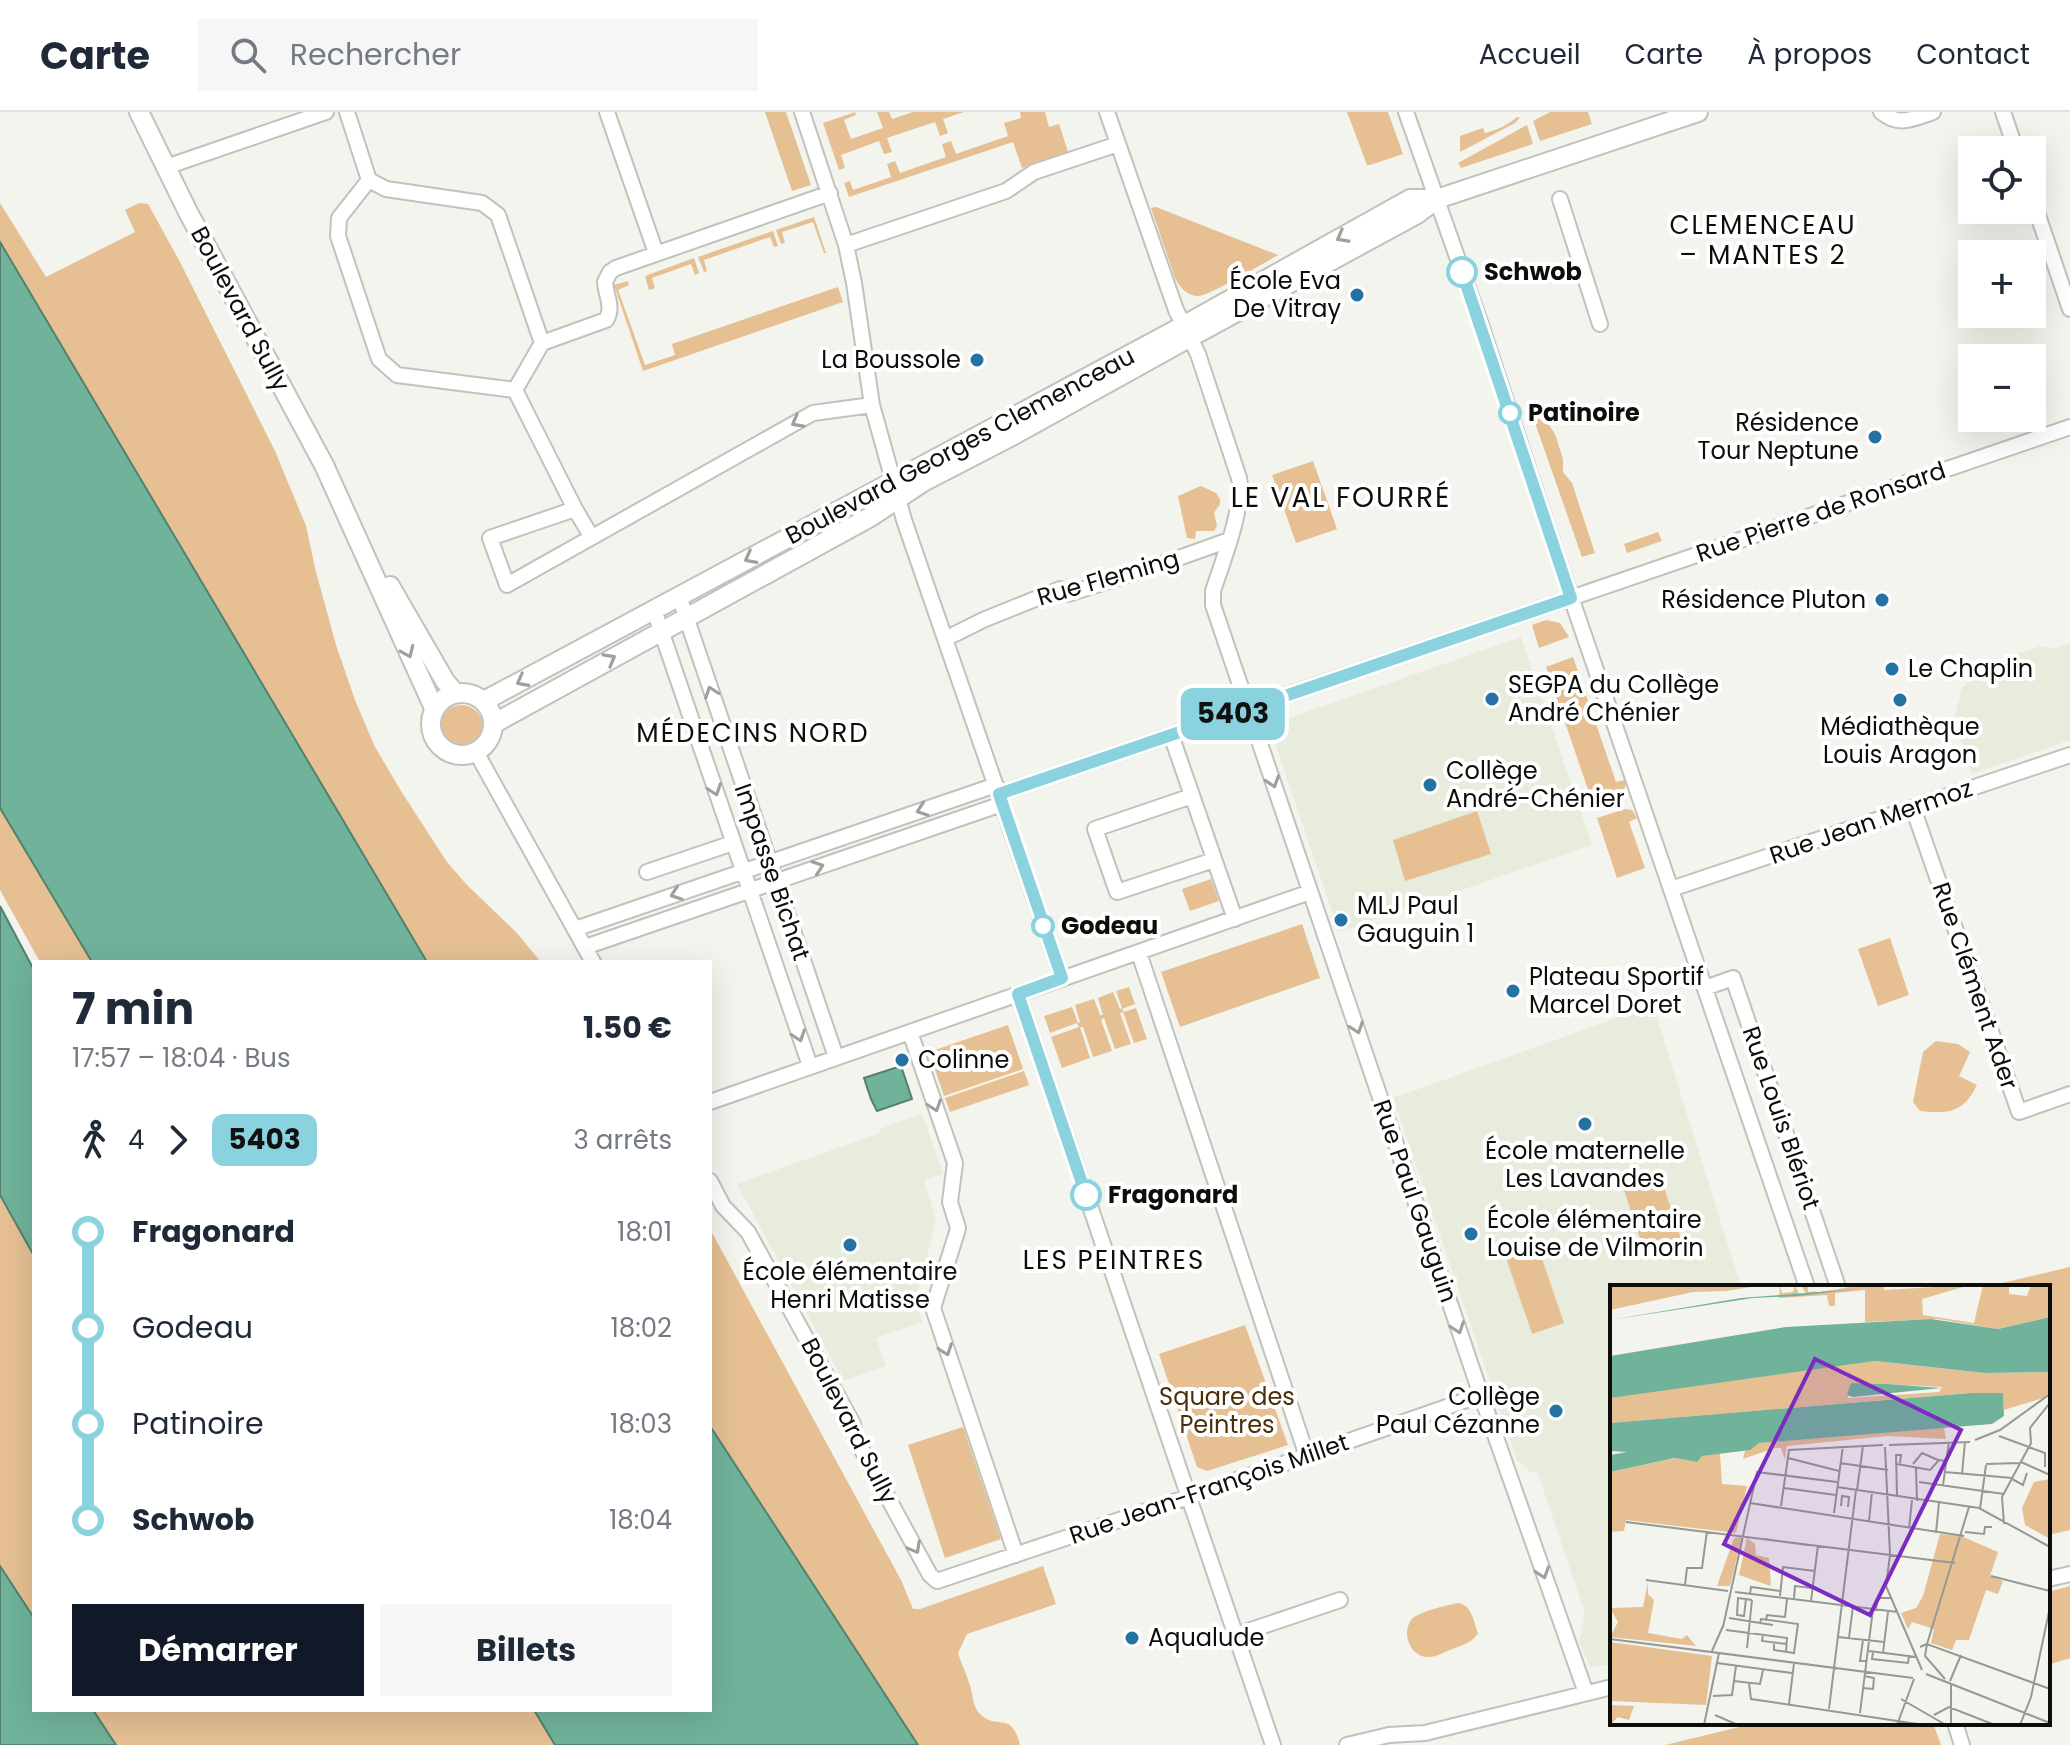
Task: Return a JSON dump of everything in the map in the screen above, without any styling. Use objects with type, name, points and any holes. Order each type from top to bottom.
[{"type":"main road","name":"Boulevard Sully","points":[[139,112],[188,212],[324,465],[434,708]]},
{"type":"main road","name":"Boulevard Georges Clemenceau","points":[[484,701],[679,596],[895,489],[923,482],[1014,435],[1186,332],[1417,214],[1437,199],[1698,112]]},
{"type":"main road","name":"Boulevard Georges Clemenceau","points":[[493,724],[872,516],[895,489]]},
{"type":"main road","name":"Boulevard Sully","points":[[343,504],[422,643],[455,693]]},
{"type":"main road","points":[[455,693],[467,693],[484,701],[490,709],[493,724],[490,738],[484,746],[467,755],[457,755],[439,745],[431,728],[431,718],[440,700],[455,693]]},
{"type":"street","points":[[166,167],[326,112]]},
{"type":"street","points":[[347,112],[369,180],[386,189],[482,203],[498,215],[542,343]]},
{"type":"street","points":[[607,112],[656,253]]},
{"type":"street","points":[[802,112],[846,245],[872,405],[895,489],[1062,978]]},
{"type":"street","name":"Rue Paul Gauguin","points":[[1107,112],[1170,295],[1198,354],[1241,487],[1212,598],[1481,1395],[1586,1693]]},
{"type":"street","points":[[1406,112],[1806,1285]]},
{"type":"street","points":[[1881,112],[1894,120],[1906,122],[1933,112]]},
{"type":"street","points":[[2008,113],[2013,136]]},
{"type":"street","points":[[846,245],[1006,191],[1034,172],[1118,144]]},
{"type":"street","points":[[369,180],[339,218],[338,236],[379,359],[397,375],[515,390]]},
{"type":"street","points":[[515,390],[542,343],[606,320],[610,306],[605,282],[610,272],[621,265],[830,193]]},
{"type":"street","points":[[1560,199],[1600,324]]},
{"type":"street","points":[[2041,224],[2070,308]]},
{"type":"street","points":[[515,390],[591,536]]},
{"type":"street","points":[[575,509],[490,538],[507,585],[813,413],[872,405]]},
{"type":"street","name":"Rue Pierre de Ronsard","points":[[999,794],[2070,427]]},
{"type":"street","name":"Rue Fleming","points":[[945,639],[1060,589],[1068,594],[1229,540]]},
{"type":"street","name":"Impasse Bichat","points":[[679,596],[836,1057]]},
{"type":"street","name":"Impasse Bichat","points":[[654,610],[810,1066]]},
{"type":"street","points":[[1171,735],[1235,919]]},
{"type":"street","points":[[476,752],[592,960]]},
{"type":"street","name":"Rue Jean Mermoz","points":[[1671,889],[2070,755]]},
{"type":"street","points":[[575,929],[769,862],[999,794]]},
{"type":"street","points":[[585,947],[776,882],[999,794]]},
{"type":"street","points":[[1192,796],[1095,829],[1112,880],[1117,892],[1214,860]]},
{"type":"street","name":"Rue Clément Ader","points":[[1913,808],[2019,1112],[2067,1095]]},
{"type":"street","points":[[647,872],[733,843]]},
{"type":"street","points":[[712,1101],[1310,892]]},
{"type":"street","points":[[1139,953],[1307,1456]]},
{"type":"street","name":"Rue Louis Blériot","points":[[1705,988],[1733,978],[1837,1285]]},
{"type":"street","points":[[1018,994],[1273,1745]]},
{"type":"street","points":[[910,1032],[955,1167],[950,1195],[957,1232],[933,1308],[1016,1555]]},
{"type":"street","name":"Boulevard Sully","points":[[712,1185],[723,1206],[748,1232],[853,1424],[856,1439],[930,1575],[937,1581]]},
{"type":"street","name":"Rue Jean-François Millet","points":[[937,1581],[1481,1395]]},
{"type":"street","points":[[2050,1579],[2070,1574]]},
{"type":"street","points":[[1236,1635],[1340,1600]]},
{"type":"street","points":[[1347,1745],[1389,1735],[1425,1733],[1610,1687]]},
{"type":"street","points":[[1956,1725],[1962,1745]]},
{"type":"shaded area","points":[[0,242],[426,960],[91,960],[0,808]]},
{"type":"shaded area","name":"Collège André-Chénier","points":[[1521,637],[1592,845],[1339,932],[1269,725]]},
{"type":"shaded area","points":[[2070,643],[2070,740],[1972,774],[1954,718],[1962,688],[1980,671],[2010,661],[2010,657],[2040,646],[2053,649]]},
{"type":"shaded area","points":[[0,906],[32,966],[32,1252],[0,1195]]},
{"type":"shaded area","points":[[1653,1005],[1740,1285],[1610,1285],[1610,1664],[1591,1668],[1579,1642],[1585,1613],[1537,1471],[1532,1473],[1517,1460],[1393,1098]]},
{"type":"shaded area","points":[[901,1066],[912,1099],[877,1111],[864,1078]]},
{"type":"shaded area","name":"École élémentaire Henri Matisse","points":[[922,1113],[943,1174],[924,1180],[936,1220],[917,1295],[923,1322],[876,1338],[886,1366],[843,1381],[737,1184],[880,1133],[880,1129]]},
{"type":"shaded area","points":[[712,1429],[918,1745],[555,1745],[535,1712],[712,1712]]},
{"type":"shaded area","points":[[0,1566],[32,1615],[32,1712],[94,1712],[116,1745],[0,1745]]},
{"type":"green space","points":[[765,112],[786,112],[811,185],[792,191]]},
{"type":"green space","points":[[855,112],[856,115],[844,120],[851,139],[883,128],[877,112],[889,112],[892,119],[913,112],[964,112],[943,119],[948,133],[940,136],[935,122],[887,138],[892,152],[884,154],[879,141],[841,155],[845,168],[839,170],[823,123]]},
{"type":"green space","points":[[1020,112],[1045,112],[1049,127],[1059,124],[1068,152],[1022,168],[1013,142],[849,197],[844,183],[850,181],[853,190],[891,177],[887,164],[895,161],[900,173],[946,157],[942,144],[951,141],[956,154],[1008,136],[1004,123],[1021,118]]},
{"type":"green space","points":[[1347,112],[1388,112],[1403,154],[1367,165]]},
{"type":"green space","points":[[1550,112],[1588,112],[1592,124],[1540,141],[1533,121]]},
{"type":"green space","points":[[1520,118],[1515,123],[1460,152],[1460,136],[1483,128],[1485,133],[1494,130]]},
{"type":"green space","points":[[1527,125],[1533,144],[1461,168],[1458,163]]},
{"type":"green space","points":[[0,203],[46,277],[135,232],[125,210],[139,203],[148,204],[275,451],[306,526],[336,645],[375,747],[447,862],[539,960],[426,960],[0,242]]},
{"type":"green space","points":[[1156,207],[1278,255],[1214,290],[1199,296],[1191,295],[1175,278],[1151,208]]},
{"type":"green space","points":[[814,217],[826,253],[813,222],[782,232],[785,243],[781,244],[776,230]]},
{"type":"green space","points":[[773,231],[778,246],[774,247],[770,237],[704,260],[707,271],[704,272],[698,257]]},
{"type":"green space","points":[[694,258],[699,273],[695,275],[691,264],[652,278],[655,288],[649,290],[645,276]]},
{"type":"green space","points":[[628,281],[629,285],[618,290],[645,365],[675,355],[672,344],[838,287],[843,302],[643,371],[614,285]]},
{"type":"green space","points":[[1537,418],[1547,422],[1555,434],[1563,459],[1563,472],[1572,483],[1595,553],[1582,557],[1534,420]]},
{"type":"green space","points":[[1313,461],[1337,529],[1296,543],[1272,475]]},
{"type":"green space","points":[[1201,486],[1216,493],[1220,499],[1214,513],[1217,526],[1214,531],[1196,531],[1195,539],[1187,538],[1178,496]]},
{"type":"green space","points":[[1658,532],[1662,541],[1627,553],[1624,544]]},
{"type":"green space","points":[[1546,620],[1560,623],[1569,637],[1539,648],[1532,625]]},
{"type":"green space","points":[[1573,657],[1616,782],[1626,780],[1620,794],[1593,804],[1546,667]]},
{"type":"green space","points":[[461,705],[476,712],[483,727],[476,742],[461,749],[446,742],[439,727],[446,712]]},
{"type":"green space","points":[[0,808],[91,960],[39,960],[0,890]]},
{"type":"green space","points":[[1625,809],[1632,810],[1637,818],[1629,822],[1645,868],[1617,878],[1597,818]]},
{"type":"green space","points":[[1477,811],[1491,854],[1405,881],[1393,840]]},
{"type":"green space","points":[[1211,879],[1219,901],[1190,911],[1182,889]]},
{"type":"green space","points":[[1302,924],[1320,978],[1180,1027],[1161,972]]},
{"type":"green space","points":[[1890,938],[1909,995],[1878,1006],[1858,949]]},
{"type":"green space","points":[[1129,987],[1135,1004],[1122,1009],[1124,1012],[1136,1008],[1147,1039],[1134,1043],[1123,1012],[1120,1013],[1131,1044],[1115,1049],[1104,1018],[1101,1020],[1112,1051],[1093,1057],[1083,1027],[1080,1027],[1090,1058],[1062,1068],[1051,1037],[1079,1027],[1077,1023],[1050,1033],[1044,1016],[1072,1007],[1078,1023],[1075,1005],[1094,999],[1100,1015],[1103,1015],[1098,998],[1113,992],[1120,1009],[1116,991]]},
{"type":"green space","points":[[1008,1025],[1023,1069],[944,1096],[929,1052]]},
{"type":"green space","points":[[1936,1041],[1958,1044],[1970,1052],[1959,1076],[1977,1085],[1966,1101],[1954,1110],[1920,1111],[1913,1102],[1923,1052]]},
{"type":"green space","points":[[1024,1071],[1029,1085],[950,1112],[945,1098]]},
{"type":"green space","points":[[1661,1178],[1681,1239],[1644,1251],[1624,1190]]},
{"type":"green space","points":[[0,1195],[32,1252],[32,1615],[0,1566]]},
{"type":"green space","points":[[712,1233],[901,1580],[913,1609],[1043,1566],[1056,1604],[967,1634],[958,1653],[979,1713],[1012,1727],[1020,1745],[918,1745],[712,1429]]},
{"type":"green space","points":[[1538,1247],[1564,1323],[1532,1334],[1506,1258]]},
{"type":"green space","points":[[2070,1267],[2070,1530],[2050,1535],[2050,1285],[2002,1283]]},
{"type":"green space","name":"Square des Peintres","points":[[1245,1325],[1288,1445],[1207,1471],[1197,1467],[1159,1354]]},
{"type":"green space","points":[[963,1427],[1001,1539],[945,1558],[908,1445]]},
{"type":"green space","points":[[2070,1586],[2070,1658],[2050,1664],[2050,1591]]},
{"type":"green space","points":[[1463,1604],[1471,1614],[1478,1633],[1476,1636],[1435,1656],[1417,1654],[1408,1638],[1411,1620],[1426,1612]]},
{"type":"green space","points":[[94,1712],[535,1712],[555,1745],[116,1745]]},
{"type":"green space","points":[[1748,1725],[1934,1725],[1941,1745],[1665,1745]]},
{"type":"bus line","name":"5403","points":[[1086,1195],[1018,994],[1062,978],[999,794],[1571,598],[1462,272]]},
{"type":"place","name":"Schwob","points":[[1462,272]]},
{"type":"place","name":"École Eva De Vitray","points":[[1357,295]]},
{"type":"place","name":"La Boussole","points":[[977,360]]},
{"type":"place","name":"Patinoire","points":[[1510,413]]},
{"type":"place","name":"Résidence Tour Neptune","points":[[1875,437]]},
{"type":"place","name":"Résidence Pluton","points":[[1882,600]]},
{"type":"place","name":"Le Chaplin","points":[[1892,669]]},
{"type":"place","name":"SEGPA du Collège André Chénier","points":[[1492,699]]},
{"type":"place","name":"Médiathèque Louis Aragon","points":[[1900,700]]},
{"type":"place","name":"Collège André-Chénier","points":[[1430,785]]},
{"type":"place","name":"MLJ Paul Gauguin 1","points":[[1341,920]]},
{"type":"place","name":"Godeau","points":[[1043,926]]},
{"type":"place","name":"Plateau Sportif Marcel Doret","points":[[1513,991]]},
{"type":"place","name":"Colinne","points":[[902,1060]]},
{"type":"place","name":"École maternelle Les Lavandes","points":[[1585,1124]]},
{"type":"place","name":"Fragonard","points":[[1086,1195]]},
{"type":"place","name":"École élémentaire Louise de Vilmorin","points":[[1471,1234]]},
{"type":"place","name":"École élémentaire Henri Matisse","points":[[850,1245]]},
{"type":"place","name":"Collège Paul Cézanne","points":[[1556,1411]]},
{"type":"place","name":"Aqualude","points":[[1132,1638]]},
{"type":"district","name":"CLEMENCEAU – MANTES 2","points":[[1763,240]]},
{"type":"district","name":"LE VAL FOURRÉ","points":[[1341,497]]},
{"type":"district","name":"MÉDECINS NORD","points":[[753,733]]},
{"type":"district","name":"LES PEINTRES","points":[[1114,1260]]}]
